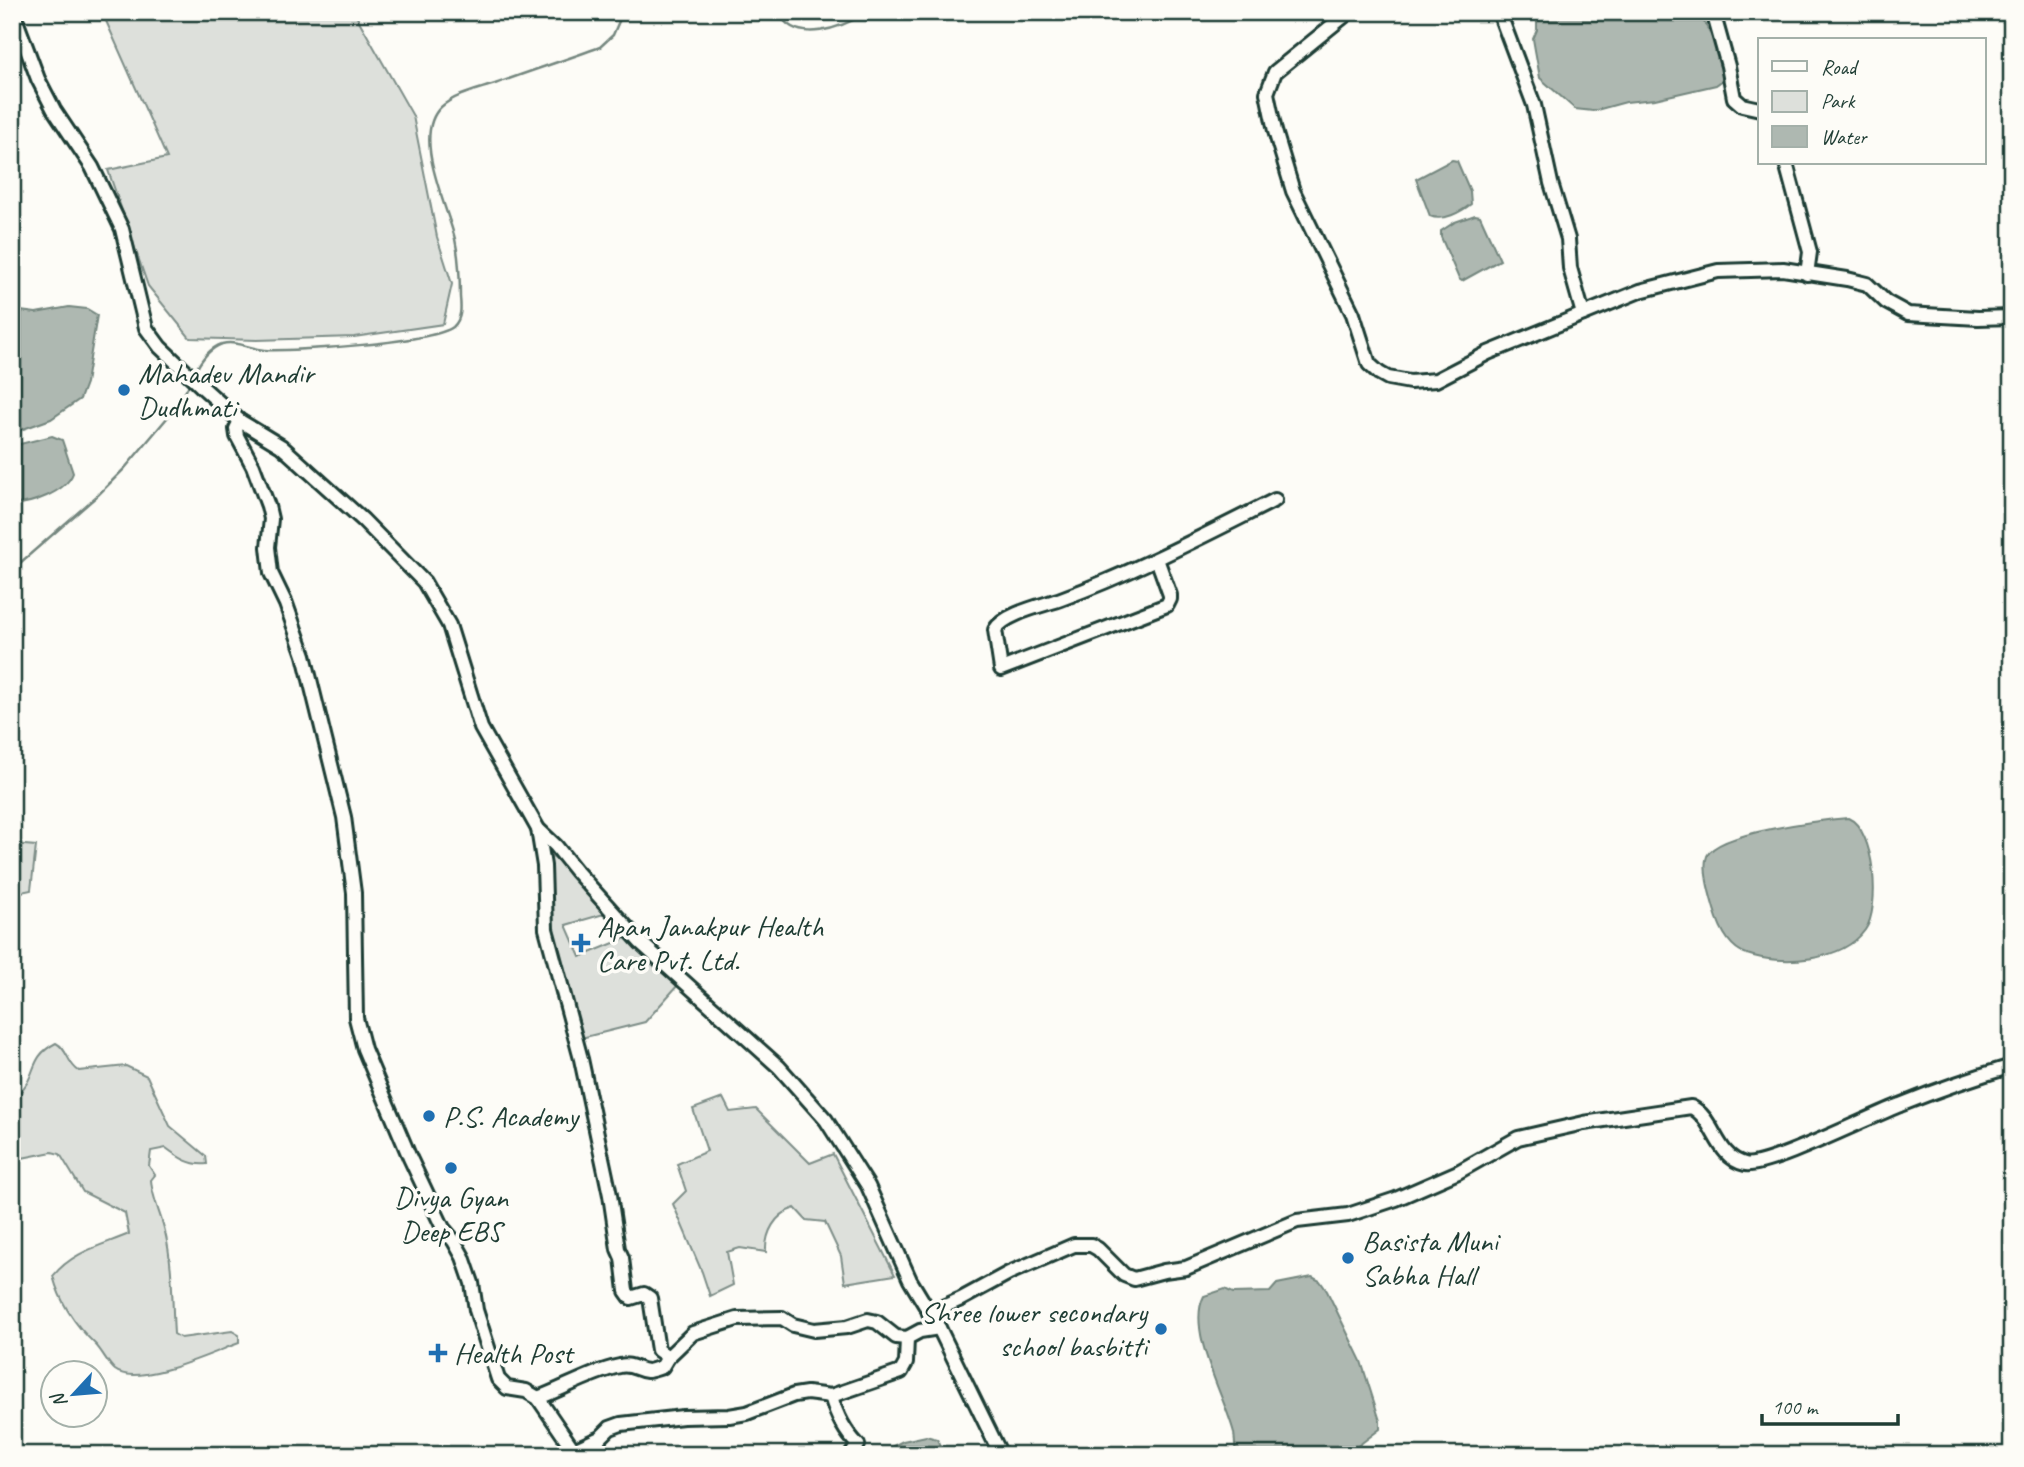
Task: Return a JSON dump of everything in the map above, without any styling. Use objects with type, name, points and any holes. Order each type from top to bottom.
[{"type":"street","points":[[13,12],[38,79],[54,110],[92,167],[122,229],[146,328],[160,347],[201,387],[240,421],[282,446],[363,520],[424,582],[449,625],[481,728],[538,829],[640,942],[779,1067],[826,1119],[868,1186],[910,1280],[939,1328],[1002,1455]]},
{"type":"street","points":[[1349,12],[1275,72],[1267,93],[1293,191],[1353,314],[1369,364],[1388,378],[1410,382],[1436,380],[1488,353],[1583,314],[1640,292],[1718,271],[1783,269],[1847,279],[1867,285],[1886,302],[1908,314],[2012,317]]},
{"type":"street","points":[[1499,12],[1534,105],[1551,183],[1568,239],[1570,268],[1583,314]]},
{"type":"street","points":[[1713,12],[1734,98],[1742,105],[1758,109]]},
{"type":"street","points":[[1786,164],[1810,251],[1807,274]]},
{"type":"street","points":[[240,421],[236,429],[237,436],[258,477],[271,519],[268,547],[271,573],[286,604],[303,654],[344,817],[354,893],[356,1018],[364,1049],[438,1217],[463,1257],[472,1283],[476,1310],[498,1379],[508,1388],[526,1391],[538,1398],[575,1452],[600,1438],[610,1428],[621,1424],[747,1413],[794,1395],[807,1393],[831,1396],[901,1372],[906,1363],[907,1338]]},
{"type":"street","points":[[1157,559],[1171,599],[1167,605],[1001,669],[995,630],[1005,619],[1080,592],[1157,559],[1275,500]]},
{"type":"street","points":[[538,829],[544,866],[546,929],[589,1098],[610,1195],[626,1291],[631,1298],[644,1294],[650,1298],[658,1350],[668,1357]]},
{"type":"street","points":[[929,1312],[961,1299],[1019,1268],[1074,1245],[1091,1245],[1124,1275],[1134,1279],[1186,1268],[1297,1221],[1348,1215],[1396,1199],[1458,1172],[1508,1142],[1539,1133],[1584,1123],[1691,1107],[1704,1116],[1717,1142],[1737,1161],[1749,1165],[1781,1156],[1898,1105],[2012,1066]]},
{"type":"street","points":[[538,1398],[596,1372],[622,1365],[647,1371],[662,1367],[668,1357],[693,1333],[737,1319],[782,1318],[793,1325],[814,1330],[847,1327],[868,1320],[877,1322],[897,1337],[907,1338],[920,1331],[939,1328]]},
{"type":"street","points":[[831,1396],[836,1413],[858,1445],[851,1455]]},
{"type":"street","points":[[591,1455],[600,1438]]},
{"type":"green space","points":[[102,12],[354,12],[413,116],[437,237],[452,284],[443,324],[354,337],[257,340],[190,338],[148,286],[108,170],[167,158]]},
{"type":"green space","points":[[12,844],[36,846],[31,890],[12,894]]},
{"type":"green space","points":[[545,851],[559,861],[604,914],[566,925],[580,957],[626,938],[678,985],[645,1022],[581,1038],[550,931]]},
{"type":"green space","points":[[56,1043],[79,1071],[126,1066],[147,1076],[170,1126],[206,1156],[207,1164],[195,1164],[166,1148],[151,1151],[149,1166],[155,1175],[151,1180],[152,1187],[170,1257],[174,1334],[181,1338],[232,1331],[239,1335],[239,1343],[158,1372],[126,1374],[112,1367],[108,1358],[70,1313],[53,1276],[78,1255],[129,1234],[125,1213],[83,1192],[60,1154],[52,1152],[12,1160],[12,1094],[17,1095],[24,1088],[37,1061]]},
{"type":"green space","points":[[723,1098],[730,1112],[756,1109],[810,1163],[833,1154],[895,1275],[845,1283],[841,1256],[825,1222],[806,1220],[795,1208],[782,1215],[769,1231],[766,1252],[740,1248],[727,1252],[733,1285],[710,1296],[673,1204],[686,1191],[677,1164],[707,1151],[693,1109]]},
{"type":"water","points":[[1537,12],[1699,12],[1720,55],[1725,77],[1716,85],[1655,99],[1626,102],[1593,111],[1575,109],[1540,78],[1533,39],[1537,30]]},
{"type":"water","points":[[1452,160],[1457,161],[1470,191],[1471,204],[1457,213],[1435,218],[1430,216],[1416,179]]},
{"type":"water","points":[[1475,215],[1480,216],[1500,260],[1462,281],[1441,237],[1441,231],[1455,222]]},
{"type":"water","points":[[69,307],[87,309],[97,315],[86,383],[80,399],[51,419],[12,433],[12,310],[36,313]]},
{"type":"water","points":[[52,436],[62,440],[73,473],[69,480],[47,496],[12,504],[12,446]]},
{"type":"water","points":[[1848,818],[1857,825],[1864,837],[1873,870],[1873,905],[1865,930],[1855,941],[1842,949],[1810,958],[1761,958],[1735,947],[1722,929],[1714,909],[1706,875],[1707,856],[1730,840],[1750,834]]},
{"type":"water","points":[[1312,1277],[1320,1281],[1327,1291],[1361,1361],[1380,1421],[1380,1429],[1346,1455],[1236,1455],[1234,1433],[1203,1345],[1200,1310],[1204,1296],[1225,1289],[1233,1293],[1270,1292],[1277,1284]]},
{"type":"water","points":[[926,1436],[937,1439],[944,1455],[889,1455],[893,1446]]},
{"type":"waterway","points":[[194,374],[205,356],[222,344],[232,343],[264,350],[332,348],[420,337],[453,327],[461,309],[458,260],[455,239],[430,152],[429,135],[433,119],[441,107],[460,96],[600,47],[613,35],[623,12]]},
{"type":"waterway","points":[[778,12],[786,23],[796,29],[808,31],[833,28],[868,12]]},
{"type":"waterway","points":[[12,570],[125,468],[178,405],[190,383]]},
{"type":"place","name":"Mahadev Mandir Dudhmati","points":[[124,390]]},
{"type":"place","name":"Apan Janakpur Health Care Pvt. Ltd.","points":[[581,943]]},
{"type":"place","name":"P.S. Academy","points":[[429,1116]]},
{"type":"place","name":"Divya Gyan Deep EBS","points":[[451,1168]]},
{"type":"place","name":"Basista Muni Sabha Hall","points":[[1348,1258]]},
{"type":"place","name":"Shree lower secondary school basbitti","points":[[1161,1329]]},
{"type":"place","name":"Health Post","points":[[438,1353]]}]
